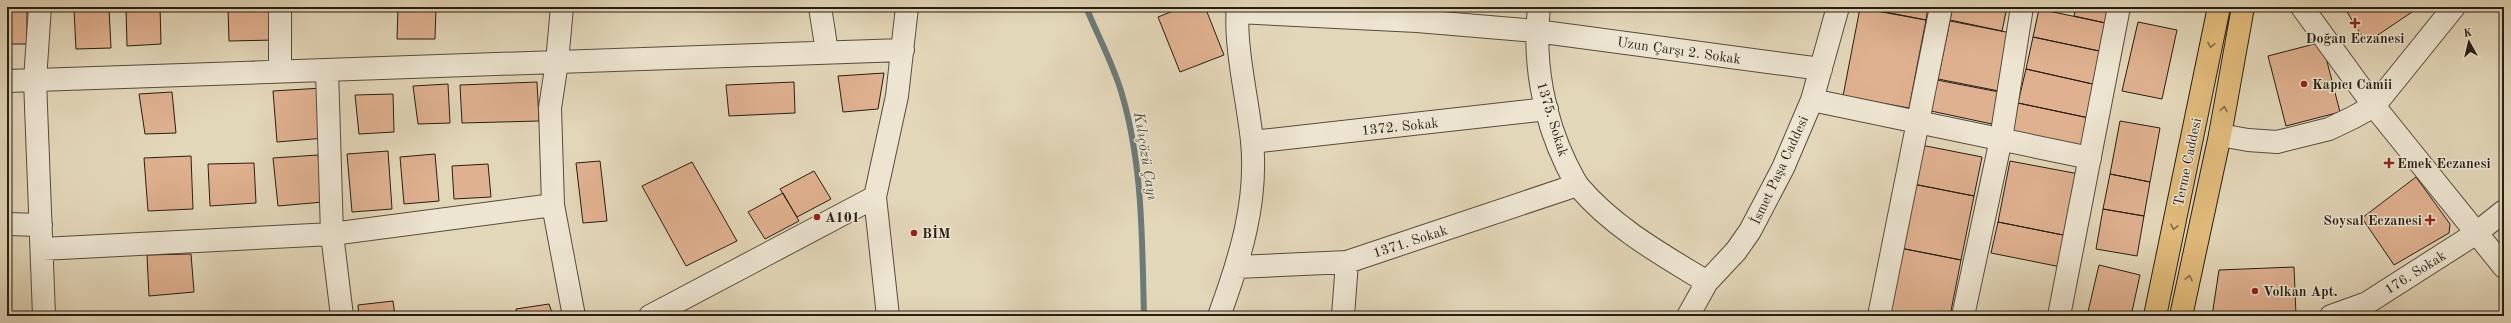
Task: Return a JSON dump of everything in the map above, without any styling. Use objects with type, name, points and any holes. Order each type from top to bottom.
[{"type":"main road","name":"Terme Caddesi","points":[[2155,316],[2219,7]]},
{"type":"main road","name":"Terme Caddesi","points":[[2181,316],[2220,135],[2243,7]]},
{"type":"street","points":[[40,7],[35,80],[44,316]]},
{"type":"street","points":[[280,7],[280,71]]},
{"type":"street","points":[[562,7],[557,62],[550,108],[553,205],[574,316]]},
{"type":"street","points":[[820,7],[826,52]]},
{"type":"street","points":[[888,316],[874,197],[897,96],[907,7]]},
{"type":"street","name":"1375. Sokak","points":[[1539,7],[1536,31],[1538,69],[1547,109],[1560,150],[1578,185],[1598,208],[1628,233],[1708,282]]},
{"type":"street","name":"İsmet Paşa Caddesi","points":[[1688,316],[1708,282],[1736,251],[1750,231],[1782,168],[1812,100],[1838,7]]},
{"type":"street","points":[[1879,316],[1941,7]]},
{"type":"street","points":[[1963,316],[2000,139],[2022,7]]},
{"type":"street","points":[[2059,316],[2119,7]]},
{"type":"street","points":[[2302,7],[2374,106],[2475,234],[2504,267]]},
{"type":"street","points":[[2220,135],[2248,140],[2277,142],[2305,137],[2329,129],[2374,106],[2454,7]]},
{"type":"street","points":[[1219,316],[1237,267],[1252,203],[1252,142],[1237,9]]},
{"type":"street","name":"Uzun Çarşı 2. Sokak","points":[[1237,9],[1418,14],[1821,69]]},
{"type":"street","points":[[7,81],[903,50]]},
{"type":"street","points":[[326,70],[332,234],[342,316]]},
{"type":"street","points":[[1812,100],[2090,158]]},
{"type":"street","name":"1372. Sokak","points":[[1252,142],[1547,109]]},
{"type":"street","name":"1371. Sokak","points":[[1237,267],[1347,262],[1578,185]]},
{"type":"street","points":[[650,316],[874,197]]},
{"type":"street","points":[[42,250],[332,234],[553,205]]},
{"type":"street","name":"176. Sokak","points":[[2345,314],[2367,303],[2475,234],[2504,211]]},
{"type":"street","points":[[7,224],[41,225]]},
{"type":"street","points":[[1343,316],[1347,262]]},
{"type":"building","points":[[7,7],[27,7],[27,44],[7,44]]},
{"type":"building","points":[[160,7],[161,44],[127,46],[126,8]]},
{"type":"building","points":[[228,7],[275,7],[276,40],[229,41]]},
{"type":"building","points":[[398,7],[436,7],[435,39],[397,39]]},
{"type":"building","points":[[1183,7],[1205,7],[1224,55],[1180,72],[1158,17]]},
{"type":"building","points":[[1860,7],[1928,7],[1926,20]]},
{"type":"building","points":[[1953,7],[2007,7],[2002,31],[1950,20]]},
{"type":"building","points":[[2076,7],[2113,7],[2110,24],[2074,16]]},
{"type":"building","points":[[2344,7],[2411,7],[2415,10],[2366,43]]},
{"type":"building","points":[[1860,8],[1926,20],[1909,108],[1843,96]]},
{"type":"building","points":[[109,9],[111,48],[76,49],[74,10]]},
{"type":"building","points":[[2039,9],[2110,24],[2104,52],[2033,37]]},
{"type":"building","points":[[1950,21],[2011,33],[1999,91],[1938,79]]},
{"type":"building","points":[[2138,22],[2177,30],[2162,99],[2122,91]]},
{"type":"building","points":[[2033,37],[2104,52],[2097,85],[2026,69]]},
{"type":"building","name":"Kapıcı Camii","points":[[2322,42],[2340,112],[2286,126],[2268,56]]},
{"type":"building","points":[[2026,69],[2097,85],[2089,118],[2018,103]]},
{"type":"building","points":[[884,73],[878,109],[843,112],[838,76]]},
{"type":"building","points":[[1937,80],[1999,92],[1992,124],[1931,111]]},
{"type":"building","points":[[537,82],[539,121],[462,123],[460,85]]},
{"type":"building","points":[[794,82],[795,113],[729,116],[726,85]]},
{"type":"building","points":[[448,84],[450,123],[418,124],[413,86]]},
{"type":"building","points":[[322,88],[325,138],[277,142],[273,91]]},
{"type":"building","points":[[172,92],[176,133],[145,134],[139,94]]},
{"type":"building","points":[[393,94],[394,132],[359,134],[355,95]]},
{"type":"building","points":[[2018,103],[2089,118],[2083,150],[2012,134]]},
{"type":"building","points":[[2120,121],[2160,128],[2150,182],[2110,174]]},
{"type":"building","points":[[1921,145],[1982,157],[1974,196],[1913,184]]},
{"type":"building","points":[[388,151],[392,209],[352,212],[347,154]]},
{"type":"building","points":[[435,154],[439,201],[404,204],[400,157]]},
{"type":"building","points":[[318,155],[323,202],[278,206],[273,158]]},
{"type":"building","points":[[191,156],[193,209],[148,211],[144,158]]},
{"type":"building","points":[[600,161],[607,221],[583,223],[576,163]]},
{"type":"building","points":[[2010,161],[2079,174],[2068,236],[1998,222]]},
{"type":"building","points":[[692,162],[737,241],[686,266],[642,186]]},
{"type":"building","points":[[254,163],[256,203],[210,206],[208,164]]},
{"type":"building","points":[[488,164],[491,197],[454,199],[452,166]]},
{"type":"building","points":[[814,171],[831,199],[797,217],[780,189]]},
{"type":"building","points":[[2110,174],[2150,182],[2144,216],[2103,209]]},
{"type":"building","points":[[2416,177],[2450,224],[2449,233],[2394,265],[2362,218]]},
{"type":"building","points":[[1913,184],[1974,196],[1961,260],[1900,248]]},
{"type":"building","points":[[783,193],[799,221],[765,239],[748,212]]},
{"type":"building","points":[[2103,209],[2144,216],[2137,256],[2096,249]]},
{"type":"building","points":[[1998,222],[2068,236],[2061,267],[1991,253]]},
{"type":"building","points":[[1900,248],[1961,260],[1950,316],[1888,316]]},
{"type":"building","points":[[191,254],[194,292],[149,296],[147,255]]},
{"type":"building","points":[[2099,265],[2140,275],[2131,316],[2087,316]]},
{"type":"building","name":"Volkan Apt.","points":[[2294,267],[2296,315],[2212,316],[2219,270]]},
{"type":"building","points":[[393,301],[395,316],[359,316],[358,305]]},
{"type":"building","points":[[549,304],[553,316],[517,316],[516,309]]},
{"type":"waterway","name":"Kılıçözü Çayı","points":[[1086,7],[1109,59],[1121,91],[1134,146],[1142,231],[1144,316]]},
{"type":"place","name":"Doğan Eczanesi","points":[[2355,23]]},
{"type":"place","name":"Kapıcı Camii","points":[[2304,84]]},
{"type":"place","name":"Emek Eczanesi","points":[[2389,163]]},
{"type":"place","name":"A101","points":[[817,217]]},
{"type":"place","name":"Soysal Eczanesi","points":[[2430,220]]},
{"type":"place","name":"BİM","points":[[914,233]]},
{"type":"place","name":"Volkan Apt.","points":[[2255,291]]}]
